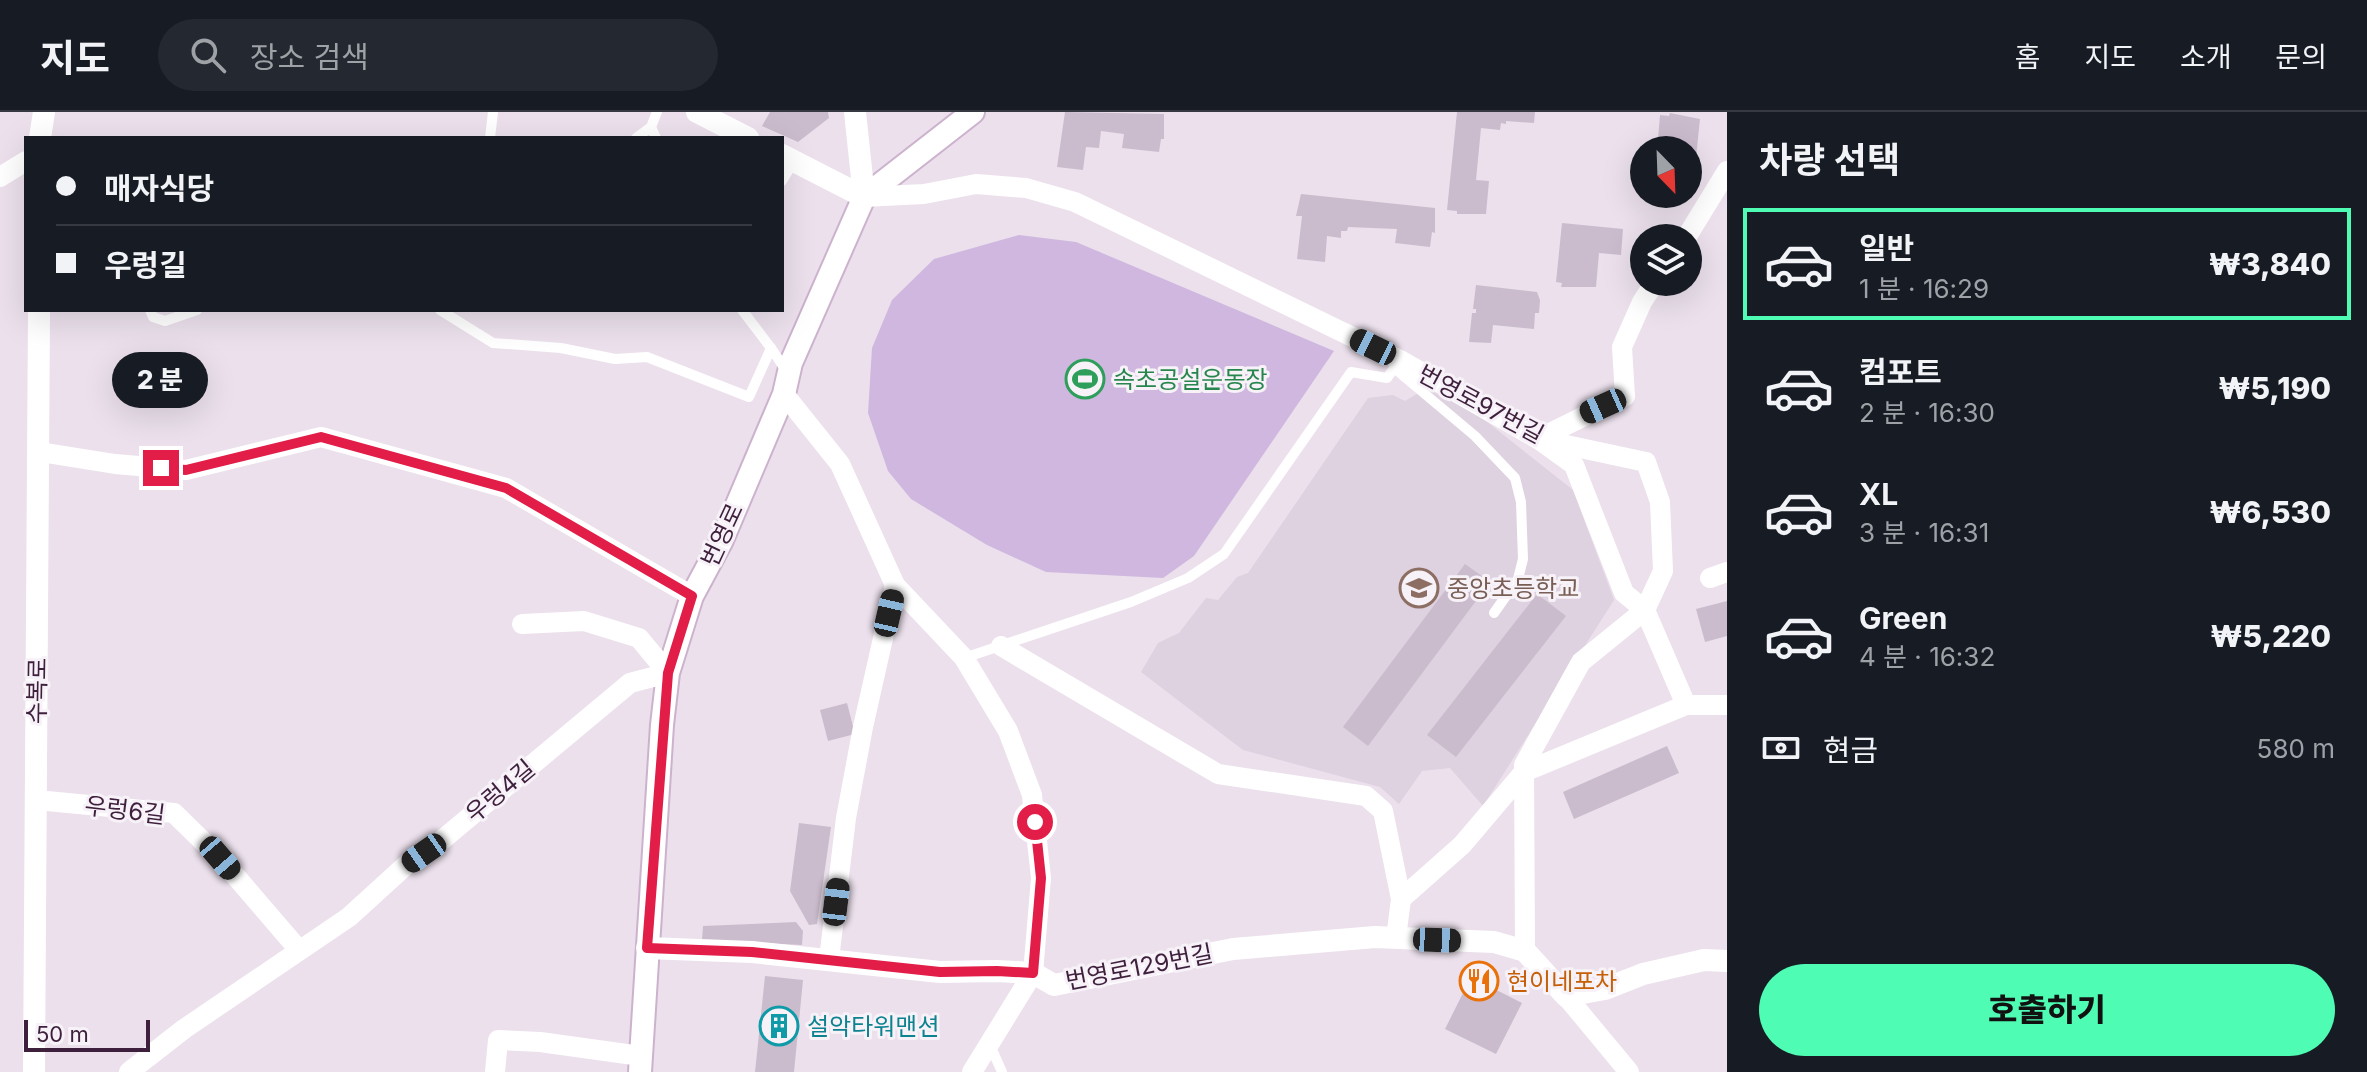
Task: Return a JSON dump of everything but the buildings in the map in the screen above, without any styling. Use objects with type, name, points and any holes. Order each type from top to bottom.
[{"type":"street","points":[[40,136],[44,112]]},
{"type":"street","points":[[697,112],[744,136]]},
{"type":"street","name":"번영로","points":[[640,1064],[668,673],[692,596],[722,540],[864,197],[855,112]]},
{"type":"street","points":[[788,158],[864,197],[973,112]]},
{"type":"street","points":[[0,177],[24,162]]},
{"type":"street","points":[[1695,224],[1727,171]]},
{"type":"street","name":"번영로97번길","points":[[864,197],[924,194],[976,184],[1026,188],[1075,202],[1397,364],[1538,439],[1646,462],[1660,502],[1663,571],[1645,610],[1581,662],[1524,765],[1525,951]]},
{"type":"street","points":[[1646,296],[1622,347],[1625,396],[1538,439],[1574,465],[1624,593],[1645,610],[1686,705]]},
{"type":"street","name":"수복로","points":[[34,1072],[39,312]]},
{"type":"street","points":[[786,384],[840,464],[895,585],[964,658],[1008,731],[1032,795],[1041,878],[1033,973],[972,1072]]},
{"type":"street","points":[[40,452],[115,464],[186,470],[321,437],[506,488],[692,596]]},
{"type":"street","points":[[829,959],[846,818],[895,585]]},
{"type":"street","points":[[522,624],[584,621],[639,638],[668,673]]},
{"type":"street","points":[[1001,646],[1218,774],[1366,796],[1383,811],[1401,899],[1396,938]]},
{"type":"street","name":"우렁4길","points":[[129,1072],[184,1029],[349,917],[405,866],[442,840],[630,683],[668,673]]},
{"type":"street","points":[[1401,899],[1462,845],[1524,772],[1686,705],[1727,705]]},
{"type":"street","name":"우렁6길","points":[[36,800],[174,813],[220,858],[299,950]]},
{"type":"street","name":"번영로129번길","points":[[647,948],[752,952],[940,972],[1033,973],[1054,985],[1233,949],[1375,937],[1494,942],[1525,951]]},
{"type":"street","points":[[1525,951],[1629,1072]]},
{"type":"street","points":[[1566,996],[1605,989],[1643,974],[1704,960],[1727,961]]},
{"type":"street","points":[[495,1072],[498,1040],[540,1042],[640,1064]]},
{"type":"lane","points":[[490,136],[493,112]]},
{"type":"lane","points":[[639,136],[651,127],[657,112]]},
{"type":"lane","points":[[651,127],[655,136]]},
{"type":"lane","points":[[151,312],[153,317],[165,321],[191,312]]},
{"type":"lane","points":[[443,312],[493,343],[561,348],[615,359],[647,357],[749,397],[771,348]]},
{"type":"lane","points":[[744,312],[771,348],[786,384]]},
{"type":"lane","points":[[964,658],[1131,602],[1188,578],[1224,554],[1351,372],[1387,378],[1397,364],[1475,436],[1515,478],[1521,502],[1523,559],[1518,579],[1494,613]]},
{"type":"lane","points":[[990,1043],[1002,1072]]},
{"type":"shaded area","points":[[1019,235],[1076,242],[1334,351],[1194,556],[1163,578],[1046,572],[987,545],[911,499],[888,471],[868,413],[872,348],[892,300],[934,259]]},
{"type":"shaded area","name":"중앙초등학교","points":[[1425,389],[1467,406],[1573,490],[1614,600],[1483,806],[1450,768],[1422,771],[1399,804],[1380,787],[1243,750],[1141,672],[1158,643],[1179,633],[1206,598],[1218,600],[1237,577],[1248,573],[1368,398],[1393,395],[1405,401]]},
{"type":"place","name":"속초공설운동장","points":[[1085,379]]},
{"type":"place","name":"중앙초등학교","points":[[1419,588]]},
{"type":"place","name":"현이네포차","points":[[1479,981]]},
{"type":"place","name":"설악타워맨션","points":[[779,1026]]},
{"type":"route","points":[[161,468],[186,470],[321,437],[506,488],[692,596],[668,673],[647,948],[752,952],[940,972],[1033,973],[1041,878],[1035,822]]}]
